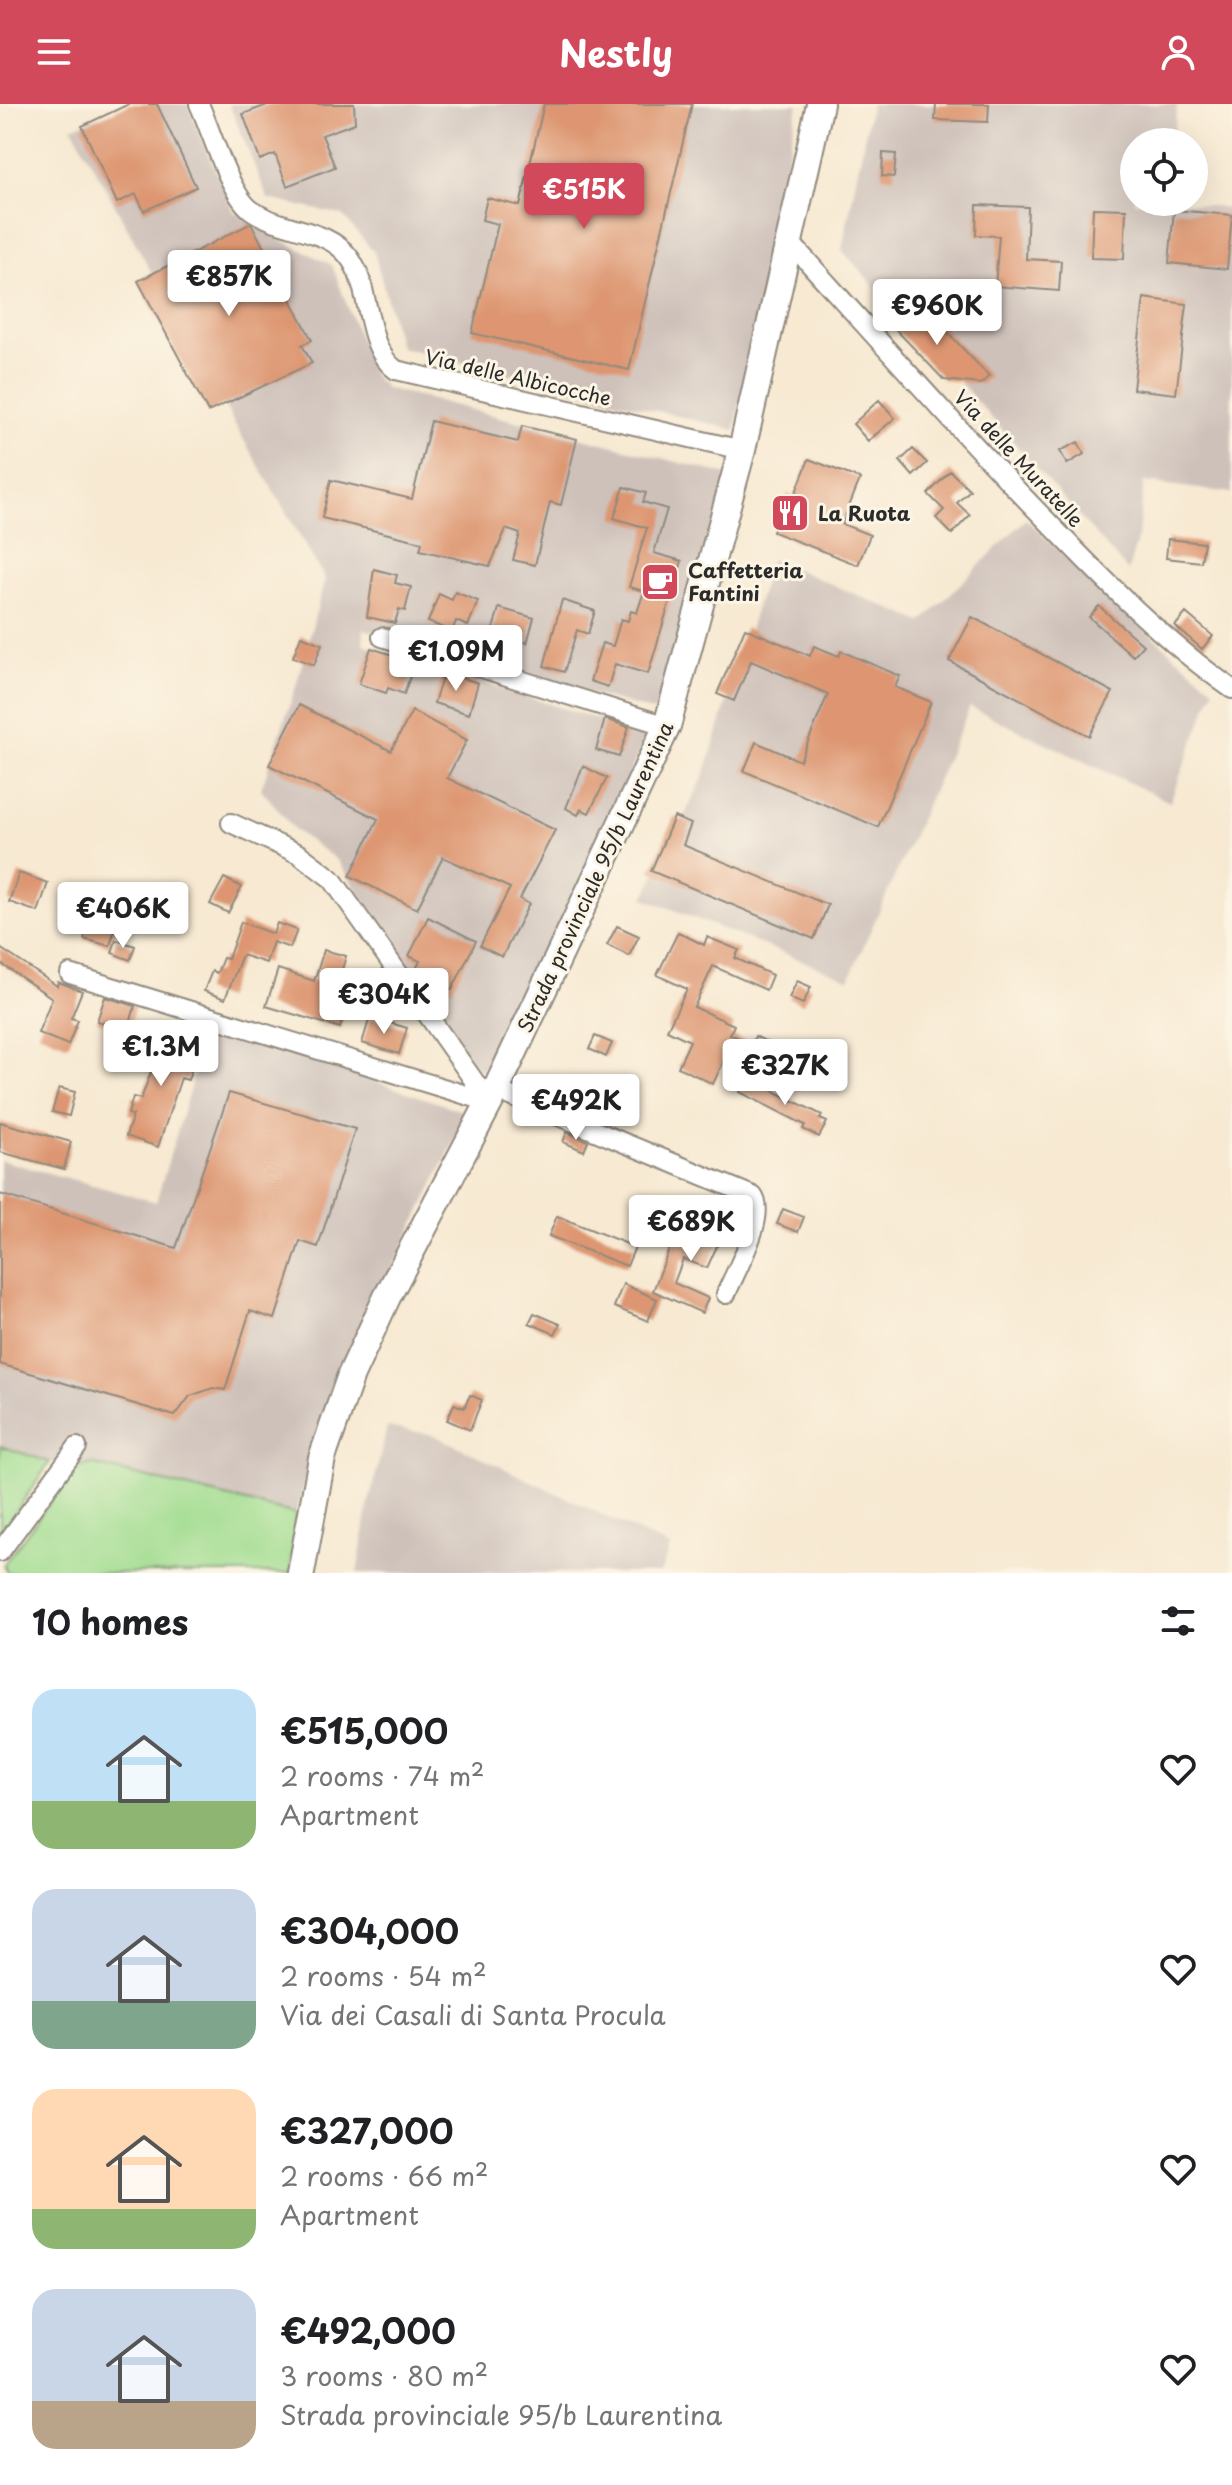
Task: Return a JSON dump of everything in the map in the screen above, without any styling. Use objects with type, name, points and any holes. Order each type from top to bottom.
[{"type":"main road","name":"Strada provinciale 95/b Laurentina","points":[[301,1573],[322,1458],[351,1375],[387,1297],[493,1096],[667,726],[742,450],[820,104]]},
{"type":"street","name":"Via delle Albicocche","points":[[199,104],[237,192],[247,205],[261,215],[331,242],[352,261],[382,353],[396,370],[742,450]]},
{"type":"street","name":"Via delle Muratelle","points":[[789,241],[1002,475],[1105,581],[1166,637],[1232,689]]},
{"type":"street","points":[[382,637],[667,726]]},
{"type":"street","points":[[231,823],[299,854],[332,879],[493,1096]]},
{"type":"street","points":[[70,974],[493,1096],[753,1196],[758,1203],[758,1216],[726,1294]]},
{"type":"street","points":[[0,1552],[77,1447]]},
{"type":"shaded area","points":[[134,104],[187,104],[233,211],[269,234],[332,265],[373,375],[385,388],[736,477],[676,718],[364,629],[363,644],[646,735],[599,845],[490,1074],[476,1068],[337,860],[296,831],[261,789],[296,686],[325,579],[238,430],[72,127]]},
{"type":"shaded area","points":[[229,104],[798,104],[735,430],[400,347],[374,252],[342,215],[268,199]]},
{"type":"shaded area","points":[[871,104],[1177,104],[1174,128],[1120,128],[1120,216],[1208,216],[1208,206],[1232,209],[1232,493],[1144,482],[1138,537],[1128,571],[842,250]]},
{"type":"shaded area","points":[[1026,519],[1108,598],[1214,689],[1170,802],[970,707],[849,979],[644,898],[704,776],[771,559],[922,622]]},
{"type":"shaded area","points":[[209,1025],[468,1113],[329,1399],[296,1514],[91,1464],[75,1469],[0,1446],[0,1160],[156,1202]]},
{"type":"shaded area","points":[[387,1427],[434,1435],[670,1547],[660,1573],[357,1573]]},
{"type":"green space","points":[[0,1446],[50,1462],[0,1534]]},
{"type":"green space","points":[[91,1464],[296,1514],[290,1573],[7,1573],[4,1564],[75,1469]]},
{"type":"building","points":[[129,104],[157,104],[196,187],[144,211],[136,194],[117,203],[82,126]]},
{"type":"building","points":[[270,104],[354,104],[355,123],[322,135],[335,167],[287,186],[275,154],[260,160],[243,114]]},
{"type":"building","points":[[544,104],[692,104],[629,370],[472,333],[498,224],[482,220],[487,198],[520,206]]},
{"type":"building","points":[[936,104],[989,104],[988,122],[935,120]]},
{"type":"building","points":[[883,153],[896,154],[894,177],[882,176]]},
{"type":"building","points":[[977,205],[1028,207],[1026,259],[1061,261],[1059,291],[995,286],[999,236],[976,235]]},
{"type":"building","points":[[1093,208],[1120,209],[1120,216],[1126,216],[1124,259],[1091,258]]},
{"type":"building","points":[[1208,213],[1232,215],[1227,269],[1169,263],[1173,216],[1208,216]]},
{"type":"building","points":[[251,223],[312,340],[302,345],[312,363],[208,412],[138,281]]},
{"type":"building","points":[[1144,298],[1187,304],[1176,394],[1133,389]]},
{"type":"building","points":[[900,304],[907,312],[913,307],[929,324],[935,319],[989,376],[981,384],[944,380],[885,318]]},
{"type":"building","points":[[879,400],[895,418],[868,441],[853,424]]},
{"type":"building","points":[[431,421],[518,442],[522,426],[577,439],[561,505],[550,502],[535,565],[513,560],[520,534],[506,529],[490,566],[420,550],[422,542],[322,518],[331,480],[412,499]]},
{"type":"building","points":[[1078,442],[1084,454],[1067,464],[1060,451]]},
{"type":"building","points":[[913,449],[927,463],[913,476],[900,461]]},
{"type":"building","points":[[809,459],[860,479],[842,524],[870,535],[858,565],[773,532],[788,494],[794,497]]},
{"type":"building","points":[[950,471],[970,490],[957,503],[970,515],[952,534],[936,518],[944,510],[928,494]]},
{"type":"building","points":[[624,487],[646,493],[643,502],[667,509],[654,553],[682,561],[648,674],[615,664],[608,687],[590,681],[602,643],[613,646],[621,619],[628,621],[631,611],[637,613],[644,591],[629,587],[647,528],[614,518]]},
{"type":"building","points":[[1168,539],[1204,543],[1201,562],[1166,558]]},
{"type":"building","points":[[374,569],[397,575],[395,583],[411,587],[405,611],[399,609],[395,623],[367,617]]},
{"type":"building","points":[[455,592],[478,601],[468,626],[456,621],[452,631],[428,622],[439,594],[452,600]]},
{"type":"building","points":[[562,600],[595,611],[588,634],[577,630],[564,672],[544,666]]},
{"type":"building","points":[[1099,606],[1143,645],[1133,656],[1089,617]]},
{"type":"building","points":[[499,608],[534,618],[527,643],[511,638],[508,648],[489,643]]},
{"type":"building","points":[[1186,613],[1213,636],[1202,649],[1175,626]]},
{"type":"building","points":[[972,617],[1113,692],[1089,736],[949,661]]},
{"type":"building","points":[[745,628],[810,656],[814,646],[839,656],[841,651],[900,676],[895,687],[931,702],[878,827],[744,771],[756,742],[800,761],[828,694],[751,661],[734,701],[717,694]]},
{"type":"building","points":[[301,636],[322,644],[314,665],[293,657]]},
{"type":"building","points":[[371,648],[415,662],[404,694],[388,688],[386,693],[359,684]]},
{"type":"building","points":[[444,672],[478,683],[469,714],[434,703]]},
{"type":"building","points":[[299,705],[391,751],[412,711],[467,740],[447,778],[555,830],[520,899],[529,904],[502,957],[480,946],[510,888],[443,857],[417,909],[350,876],[378,819],[269,765]]},
{"type":"building","points":[[605,719],[629,727],[619,757],[596,750]]},
{"type":"building","points":[[583,766],[607,778],[589,813],[581,809],[578,815],[566,808]]},
{"type":"building","points":[[674,817],[691,824],[683,845],[828,905],[814,939],[651,871]]},
{"type":"building","points":[[19,873],[48,883],[38,912],[9,902]]},
{"type":"building","points":[[224,878],[242,887],[228,913],[210,904]]},
{"type":"building","points":[[92,910],[118,917],[110,946],[84,939]]},
{"type":"building","points":[[428,917],[476,941],[452,990],[415,971],[420,961],[409,956]]},
{"type":"building","points":[[241,922],[273,934],[277,923],[297,930],[290,948],[273,942],[266,963],[242,955],[225,999],[204,991],[212,971],[217,973],[223,958],[228,959]]},
{"type":"building","points":[[617,926],[639,936],[629,956],[607,945]]},
{"type":"building","points":[[678,932],[704,945],[707,937],[739,950],[735,958],[772,975],[766,990],[713,966],[694,1007],[734,1025],[730,1034],[745,1041],[737,1058],[727,1054],[713,1084],[678,1067],[690,1041],[667,1030],[687,989],[657,975]]},
{"type":"building","points":[[116,940],[135,946],[130,960],[112,953]]},
{"type":"building","points":[[0,948],[57,986],[58,982],[82,991],[71,1018],[78,1020],[68,1045],[38,1033],[52,998],[0,963]]},
{"type":"building","points":[[324,950],[346,956],[333,1000],[347,1004],[340,1028],[266,1006],[278,969],[314,981]]},
{"type":"building","points":[[797,981],[811,987],[803,1004],[789,998]]},
{"type":"building","points":[[105,997],[135,1006],[128,1031],[97,1021]]},
{"type":"building","points":[[370,1017],[407,1028],[399,1054],[362,1043]]},
{"type":"building","points":[[154,1032],[199,1046],[188,1080],[181,1078],[158,1147],[126,1136],[133,1115],[128,1114],[133,1097],[141,1099],[158,1053],[148,1049]]},
{"type":"building","points":[[595,1036],[612,1043],[606,1057],[589,1049]]},
{"type":"building","points":[[755,1036],[781,1049],[773,1064],[748,1051]]},
{"type":"building","points":[[748,1078],[822,1115],[820,1119],[827,1122],[819,1137],[803,1129],[805,1125],[740,1092]]},
{"type":"building","points":[[59,1088],[75,1092],[69,1116],[52,1112]]},
{"type":"building","points":[[229,1093],[355,1129],[318,1247],[300,1241],[275,1319],[250,1311],[225,1390],[213,1388],[190,1396],[175,1416],[0,1364],[0,1194],[176,1248]]},
{"type":"building","points":[[0,1122],[71,1142],[64,1169],[0,1152]]},
{"type":"building","points":[[567,1132],[588,1141],[584,1151],[563,1142]]},
{"type":"building","points":[[715,1208],[731,1215],[707,1268],[683,1259],[674,1283],[708,1298],[702,1313],[653,1291],[673,1239],[697,1248]]},
{"type":"building","points":[[783,1209],[804,1217],[798,1232],[777,1224]]},
{"type":"building","points":[[557,1216],[635,1247],[627,1266],[549,1236]]},
{"type":"building","points":[[623,1284],[657,1299],[648,1321],[614,1307]]},
{"type":"building","points":[[534,1313],[560,1324],[555,1334],[529,1323]]},
{"type":"building","points":[[470,1395],[482,1400],[470,1430],[447,1420],[454,1404],[464,1408]]},
{"type":"place","name":"La Ruota","points":[[790,513]]},
{"type":"place","name":"Caffetteria Fantini","points":[[660,582]]}]
